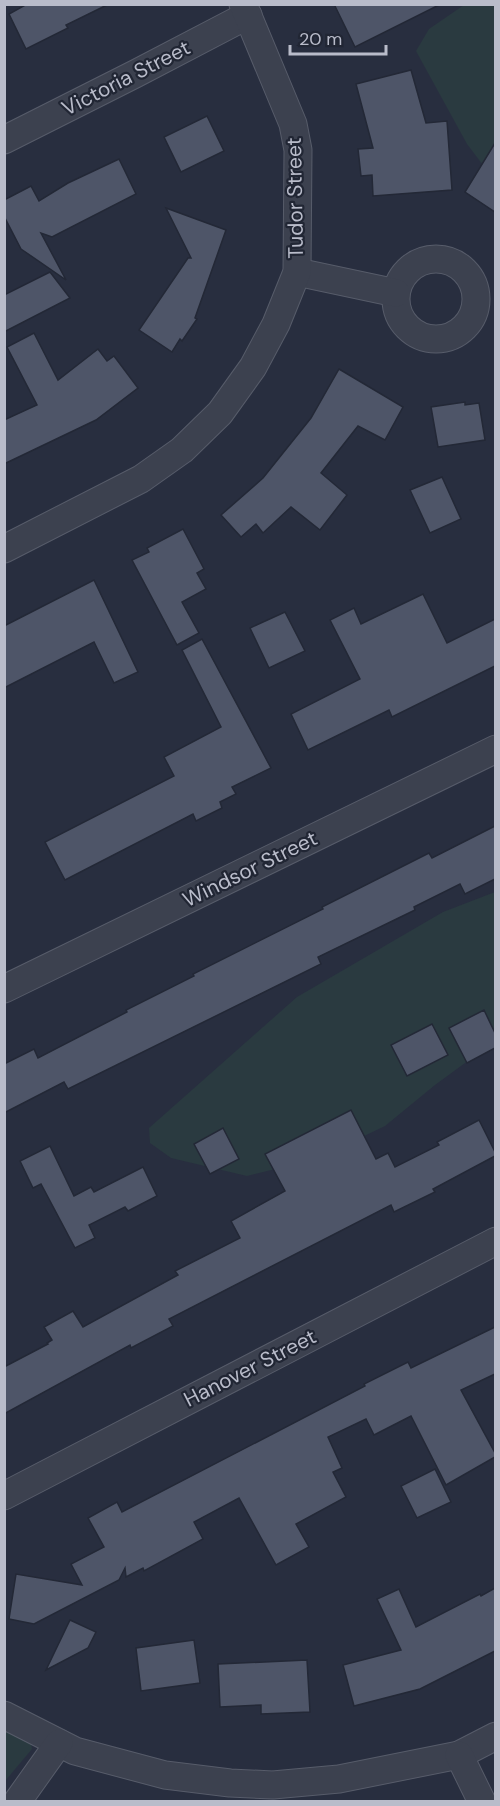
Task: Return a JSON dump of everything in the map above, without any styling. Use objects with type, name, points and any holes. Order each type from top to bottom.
[{"type":"street","name":"Victoria Street","points":[[4,140],[125,80],[245,10]]},
{"type":"street","name":"Tudor Street","points":[[4,549],[141,479],[182,450],[220,413],[253,368],[276,324],[297,272],[298,150],[294,130],[245,10]]},
{"type":"street","points":[[297,272],[396,293]]},
{"type":"street","name":"Windsor Street","points":[[4,989],[495,749]]},
{"type":"street","name":"Hanover Street","points":[[4,1496],[495,1241]]},
{"type":"street","points":[[4,1715],[75,1751],[165,1775],[230,1784],[273,1785],[339,1779],[459,1755],[495,1736]]},
{"type":"street","points":[[17,1802],[59,1743]]},
{"type":"street","points":[[459,1755],[482,1802]]},
{"type":"shaded area","points":[[464,5],[495,5],[495,181],[467,144],[416,51],[429,29]]},
{"type":"shaded area","points":[[495,892],[495,1041],[435,1085],[385,1126],[316,1159],[247,1176],[171,1158],[150,1143],[149,1128],[297,997],[443,912]]},
{"type":"shaded area","points":[[5,1731],[31,1743],[32,1749],[5,1781]]},
{"type":"building","points":[[27,4],[109,4],[66,25],[68,28],[26,49],[9,14]]},
{"type":"building","points":[[334,4],[441,4],[355,47]]},
{"type":"building","points":[[411,70],[426,123],[447,121],[452,190],[373,196],[372,175],[361,176],[358,149],[373,148],[356,84]]},
{"type":"building","points":[[207,116],[224,151],[181,172],[164,137]]},
{"type":"building","points":[[495,143],[495,212],[465,192]]},
{"type":"building","points":[[119,159],[136,194],[52,237],[41,233],[66,280],[21,249],[4,216],[4,200],[31,186],[39,201],[68,183]]},
{"type":"building","points":[[166,208],[226,230],[195,318],[197,319],[172,352],[139,330],[188,258],[191,258]]},
{"type":"building","points":[[50,272],[70,298],[4,332],[4,295]]},
{"type":"building","points":[[34,333],[58,380],[98,349],[107,361],[114,356],[138,388],[96,420],[4,464],[4,420],[37,405],[7,347]]},
{"type":"building","points":[[339,369],[403,407],[385,440],[358,426],[321,473],[347,495],[320,530],[291,507],[263,533],[256,524],[241,537],[221,515],[263,478],[311,418]]},
{"type":"building","points":[[465,402],[465,405],[479,403],[485,440],[438,447],[431,407]]},
{"type":"building","points":[[442,477],[461,519],[430,533],[410,490]]},
{"type":"building","points":[[183,529],[204,569],[197,573],[206,589],[182,602],[199,633],[177,645],[132,560],[149,552],[147,548]]},
{"type":"building","points":[[94,580],[138,672],[114,683],[94,642],[4,688],[4,626]]},
{"type":"building","points":[[423,594],[447,643],[495,619],[495,666],[392,717],[389,710],[308,750],[291,714],[360,679],[330,620],[354,608],[361,624]]},
{"type":"building","points":[[285,612],[305,651],[269,668],[250,628]]},
{"type":"building","points":[[202,639],[271,768],[232,787],[236,794],[220,802],[222,808],[196,821],[193,814],[65,880],[45,842],[174,776],[164,757],[221,727],[182,650]]},
{"type":"building","points":[[495,826],[495,879],[465,894],[460,884],[414,907],[415,910],[318,957],[321,964],[68,1089],[64,1082],[4,1113],[4,1064],[34,1049],[38,1058],[194,976],[193,974],[323,909],[322,907],[429,853],[432,858]]},
{"type":"building","points":[[484,1010],[495,1033],[495,1048],[467,1063],[449,1028]]},
{"type":"building","points":[[432,1024],[448,1055],[407,1076],[391,1045]]},
{"type":"building","points":[[351,1110],[376,1159],[388,1153],[395,1167],[439,1145],[437,1142],[479,1120],[495,1156],[433,1189],[435,1192],[394,1212],[391,1205],[169,1319],[173,1326],[131,1348],[130,1345],[4,1414],[4,1367],[52,1340],[44,1327],[73,1311],[83,1327],[178,1275],[175,1271],[240,1238],[231,1221],[285,1191],[265,1154]]},
{"type":"building","points":[[223,1128],[239,1159],[210,1174],[194,1144]]},
{"type":"building","points":[[50,1146],[74,1196],[91,1187],[94,1192],[143,1167],[157,1196],[128,1211],[125,1207],[89,1225],[95,1238],[75,1248],[41,1184],[33,1188],[20,1161]]},
{"type":"building","points":[[495,1327],[495,1374],[461,1390],[495,1453],[495,1457],[446,1485],[411,1416],[374,1435],[366,1419],[328,1437],[342,1468],[333,1472],[346,1497],[296,1524],[309,1547],[276,1565],[239,1498],[194,1522],[203,1539],[144,1571],[143,1568],[126,1577],[125,1568],[119,1580],[34,1624],[9,1619],[16,1574],[82,1585],[71,1564],[104,1547],[88,1518],[117,1502],[122,1512],[408,1362],[411,1368]]},
{"type":"building","points":[[435,1469],[451,1502],[417,1518],[401,1486]]},
{"type":"building","points":[[495,1588],[495,1651],[420,1689],[354,1706],[343,1665],[401,1650],[377,1599],[399,1589],[416,1627]]},
{"type":"building","points":[[70,1620],[96,1632],[88,1648],[46,1670]]},
{"type":"building","points":[[194,1640],[200,1683],[141,1691],[136,1648]]},
{"type":"building","points":[[307,1660],[310,1712],[261,1714],[261,1705],[220,1707],[218,1664]]}]
